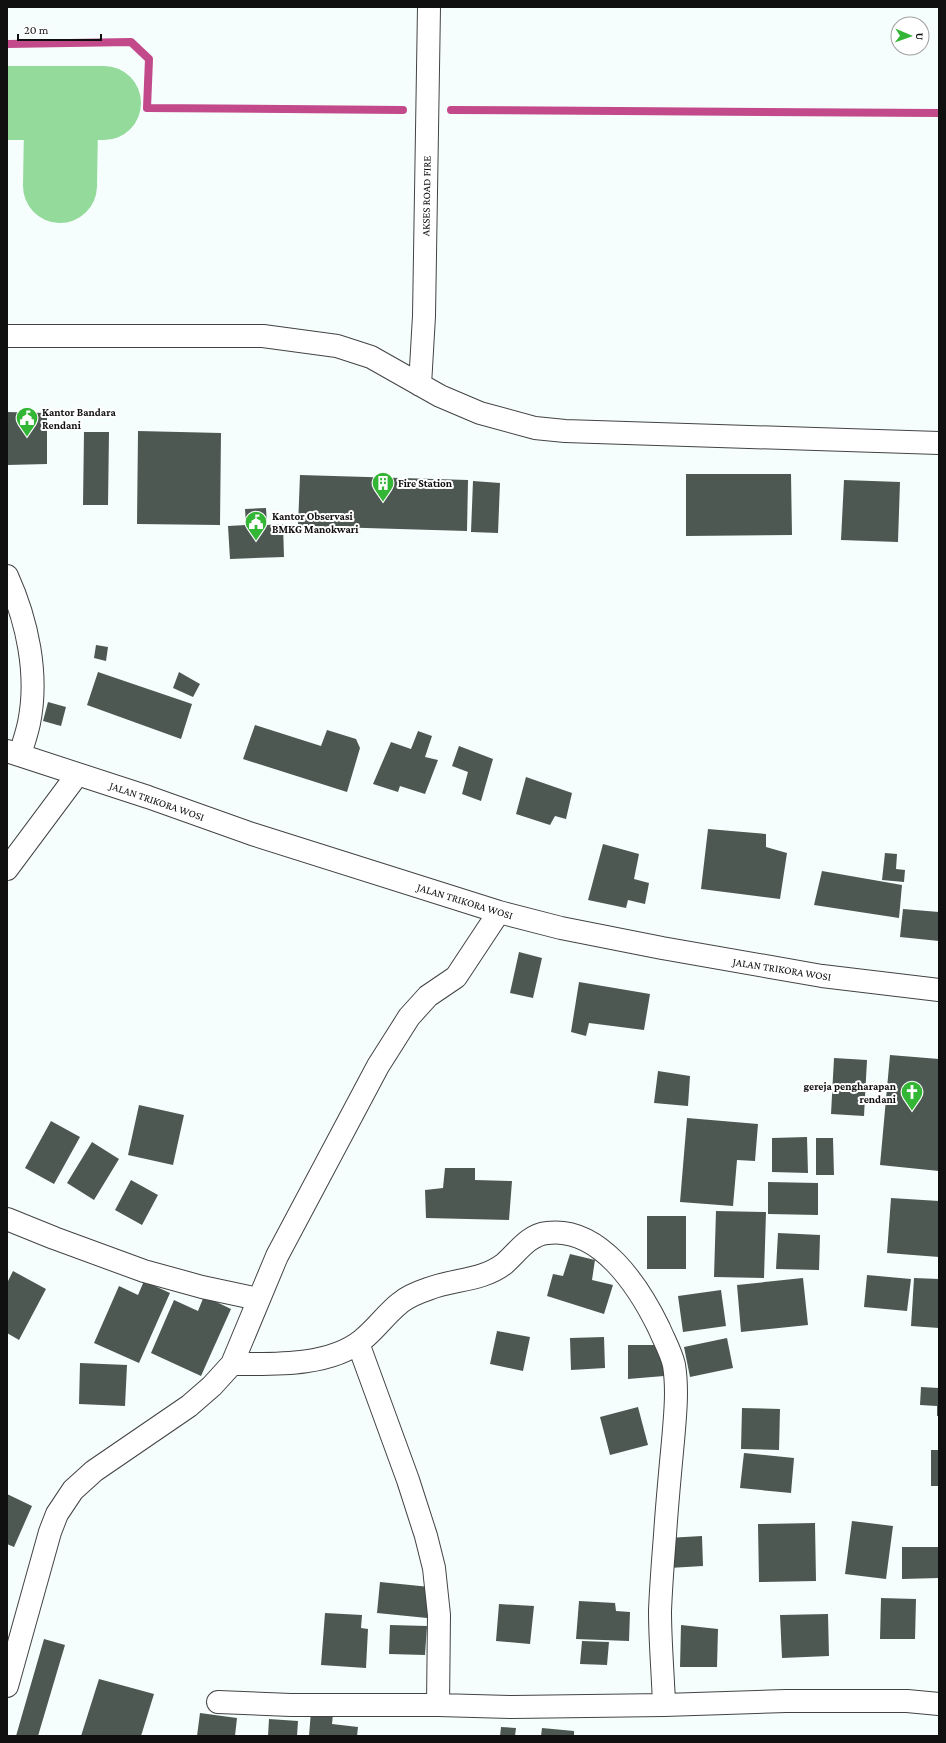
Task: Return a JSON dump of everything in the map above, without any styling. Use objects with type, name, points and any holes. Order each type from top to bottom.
[{"type":"street","name":"AKSES ROAD FIRE","points":[[420,385],[424,316],[429,7]]},
{"type":"street","points":[[7,336],[263,336],[292,338],[337,346],[371,357],[420,385],[480,413],[534,428],[573,432],[939,443]]},
{"type":"street","points":[[7,576],[20,608],[32,670],[29,723],[13,753]]},
{"type":"street","name":"JALAN TRIKORA WOSI","points":[[13,753],[148,797],[252,834],[499,912],[561,928],[669,950],[822,976],[939,990]]},
{"type":"street","points":[[7,870],[77,775]]},
{"type":"street","points":[[7,1686],[45,1549],[54,1521],[64,1502],[73,1490],[94,1471],[189,1406],[212,1386],[232,1364],[277,1256],[378,1066],[409,1017],[428,996],[456,977],[499,912]]},
{"type":"street","points":[[7,1219],[144,1271],[202,1287],[258,1299]]},
{"type":"street","points":[[232,1364],[280,1364],[317,1360],[358,1343],[401,1302],[427,1289],[482,1276],[504,1264],[527,1242],[546,1233],[569,1233],[595,1245],[618,1265],[646,1302],[674,1364],[676,1383],[660,1612],[664,1705]]},
{"type":"street","points":[[358,1343],[408,1480],[426,1536],[434,1568],[439,1615],[438,1704]]},
{"type":"street","points":[[218,1702],[291,1705],[438,1704],[512,1707],[664,1705],[786,1701],[907,1701],[939,1704]]},
{"type":"building","name":"Kantor Bandara Rendani","points":[[7,412],[47,413],[47,464],[7,465]]},
{"type":"building","points":[[138,431],[221,433],[220,525],[137,524]]},
{"type":"building","points":[[84,432],[109,432],[108,505],[83,505]]},
{"type":"building","points":[[686,474],[791,474],[792,535],[686,536]]},
{"type":"building","name":"Fire Station","points":[[300,475],[468,480],[467,531],[298,526]]},
{"type":"building","points":[[844,480],[900,482],[898,542],[841,540]]},
{"type":"building","points":[[473,481],[500,483],[498,533],[471,532]]},
{"type":"building","name":"Kantor Observasi BMKG Manokwari","points":[[266,508],[267,525],[283,524],[284,557],[230,559],[228,526],[246,525],[245,509]]},
{"type":"building","points":[[96,645],[108,647],[106,661],[94,658]]},
{"type":"building","points":[[98,672],[192,704],[181,739],[87,705]]},
{"type":"building","points":[[179,672],[200,684],[193,697],[173,688]]},
{"type":"building","points":[[48,702],[66,707],[61,726],[43,721]]},
{"type":"building","points":[[255,725],[321,746],[327,730],[356,739],[360,748],[347,792],[243,759]]},
{"type":"building","points":[[418,731],[432,736],[425,757],[438,760],[425,794],[400,786],[398,792],[373,784],[391,742],[411,749]]},
{"type":"building","points":[[459,746],[493,759],[481,801],[462,794],[468,772],[452,766]]},
{"type":"building","points":[[526,777],[572,793],[566,819],[555,816],[550,825],[516,814]]},
{"type":"building","points":[[708,829],[766,834],[766,847],[787,853],[780,899],[701,889]]},
{"type":"building","points":[[603,844],[639,854],[634,879],[649,883],[645,904],[628,900],[626,908],[588,900]]},
{"type":"building","points":[[885,853],[897,854],[896,869],[905,870],[904,882],[882,880]]},
{"type":"building","points":[[822,871],[902,885],[899,918],[814,905]]},
{"type":"building","points":[[903,909],[939,912],[939,941],[900,937]]},
{"type":"building","points":[[519,952],[542,958],[533,998],[510,993]]},
{"type":"building","points":[[579,982],[650,994],[644,1030],[589,1023],[586,1036],[571,1032]]},
{"type":"building","name":"gereja pengharapan rendani","points":[[890,1055],[939,1059],[939,1171],[880,1165]]},
{"type":"building","points":[[834,1058],[867,1060],[864,1116],[831,1114]]},
{"type":"building","points":[[658,1071],[690,1076],[688,1106],[654,1103]]},
{"type":"building","points":[[139,1105],[184,1115],[173,1165],[128,1155]]},
{"type":"building","points":[[687,1118],[758,1124],[755,1161],[737,1160],[733,1206],[680,1202]]},
{"type":"building","points":[[51,1121],[80,1137],[54,1184],[25,1168]]},
{"type":"building","points":[[807,1137],[808,1173],[772,1172],[772,1138]]},
{"type":"building","points":[[816,1138],[833,1138],[834,1175],[816,1175]]},
{"type":"building","points":[[92,1142],[119,1159],[94,1200],[67,1183]]},
{"type":"building","points":[[445,1168],[475,1168],[475,1180],[512,1181],[509,1220],[426,1218],[425,1190],[443,1188]]},
{"type":"building","points":[[131,1180],[158,1195],[142,1225],[115,1210]]},
{"type":"building","points":[[768,1182],[818,1183],[818,1215],[768,1214]]},
{"type":"building","points":[[891,1198],[939,1201],[939,1257],[887,1253]]},
{"type":"building","points":[[716,1211],[766,1212],[764,1278],[714,1277]]},
{"type":"building","points":[[647,1216],[686,1216],[686,1269],[647,1269]]},
{"type":"building","points":[[778,1233],[820,1235],[819,1270],[776,1269]]},
{"type":"building","points":[[570,1254],[595,1260],[592,1280],[613,1285],[604,1314],[547,1296],[553,1274],[563,1276]]},
{"type":"building","points":[[13,1271],[46,1289],[19,1340],[7,1333],[7,1283]]},
{"type":"building","points":[[867,1275],[911,1279],[907,1311],[864,1307]]},
{"type":"building","points":[[803,1278],[808,1325],[741,1332],[737,1285]]},
{"type":"building","points":[[914,1278],[939,1279],[939,1328],[911,1326]]},
{"type":"building","points":[[144,1281],[170,1293],[139,1363],[94,1343],[119,1286],[138,1295]]},
{"type":"building","points":[[721,1290],[726,1326],[683,1332],[678,1296]]},
{"type":"building","points":[[204,1296],[231,1309],[201,1376],[151,1353],[174,1300],[198,1311]]},
{"type":"building","points":[[497,1331],[530,1337],[523,1371],[490,1364]]},
{"type":"building","points":[[604,1337],[605,1368],[571,1370],[570,1338]]},
{"type":"building","points":[[727,1338],[733,1368],[690,1377],[684,1347]]},
{"type":"building","points":[[628,1345],[663,1345],[664,1376],[628,1379]]},
{"type":"building","points":[[80,1363],[127,1365],[125,1406],[79,1404]]},
{"type":"building","points":[[921,1387],[939,1388],[939,1416],[937,1416],[937,1406],[920,1405]]},
{"type":"building","points":[[638,1407],[648,1445],[610,1455],[600,1417]]},
{"type":"building","points":[[742,1408],[780,1409],[779,1450],[741,1449]]},
{"type":"building","points":[[931,1450],[939,1450],[939,1486],[931,1486]]},
{"type":"building","points":[[744,1453],[794,1458],[791,1493],[740,1488]]},
{"type":"building","points":[[7,1494],[32,1506],[14,1547],[7,1544]]},
{"type":"building","points":[[852,1521],[893,1526],[886,1579],[845,1574]]},
{"type":"building","points":[[815,1523],[816,1581],[759,1582],[758,1524]]},
{"type":"building","points":[[702,1536],[703,1566],[669,1568],[667,1538]]},
{"type":"building","points":[[902,1547],[939,1547],[939,1578],[902,1579]]},
{"type":"building","points":[[380,1582],[430,1587],[427,1618],[377,1613]]},
{"type":"building","points":[[881,1598],[916,1599],[915,1639],[880,1639]]},
{"type":"building","points":[[579,1601],[615,1603],[616,1611],[630,1612],[629,1641],[576,1639]]},
{"type":"building","points":[[499,1604],[534,1606],[530,1644],[496,1641]]},
{"type":"building","points":[[325,1613],[362,1615],[361,1628],[368,1629],[366,1668],[321,1665]]},
{"type":"building","points":[[828,1614],[829,1656],[782,1658],[780,1615]]},
{"type":"building","points":[[390,1625],[427,1626],[425,1655],[389,1654]]},
{"type":"building","points":[[681,1625],[718,1629],[717,1667],[680,1667]]},
{"type":"building","points":[[44,1639],[65,1645],[38,1736],[16,1736]]},
{"type":"building","points":[[582,1641],[609,1642],[607,1665],[580,1664]]},
{"type":"building","points":[[99,1679],[154,1694],[141,1736],[81,1736]]},
{"type":"building","points":[[311,1711],[333,1714],[332,1724],[358,1727],[357,1736],[309,1736]]},
{"type":"building","points":[[200,1713],[237,1718],[235,1736],[197,1736]]},
{"type":"building","points":[[269,1719],[298,1721],[297,1736],[268,1736]]},
{"type":"building","points":[[501,1727],[516,1728],[515,1736],[500,1736]]},
{"type":"building","points":[[542,1728],[574,1731],[574,1736],[541,1736]]},
{"type":"waterway","points":[[7,44],[131,42],[149,59],[147,108],[403,110]]},
{"type":"waterway","points":[[451,110],[939,113]]},
{"type":"taxiway","points":[[7,103],[104,103]]},
{"type":"taxiway","points":[[60,186],[61,126],[79,103]]},
{"type":"place","name":"Kantor Bandara Rendani","points":[[27,438]]},
{"type":"place","name":"Fire Station","points":[[383,502]]},
{"type":"place","name":"Kantor Observasi BMKG Manokwari","points":[[256,542]]},
{"type":"place","name":"gereja pengharapan rendani","points":[[912,1112]]}]
